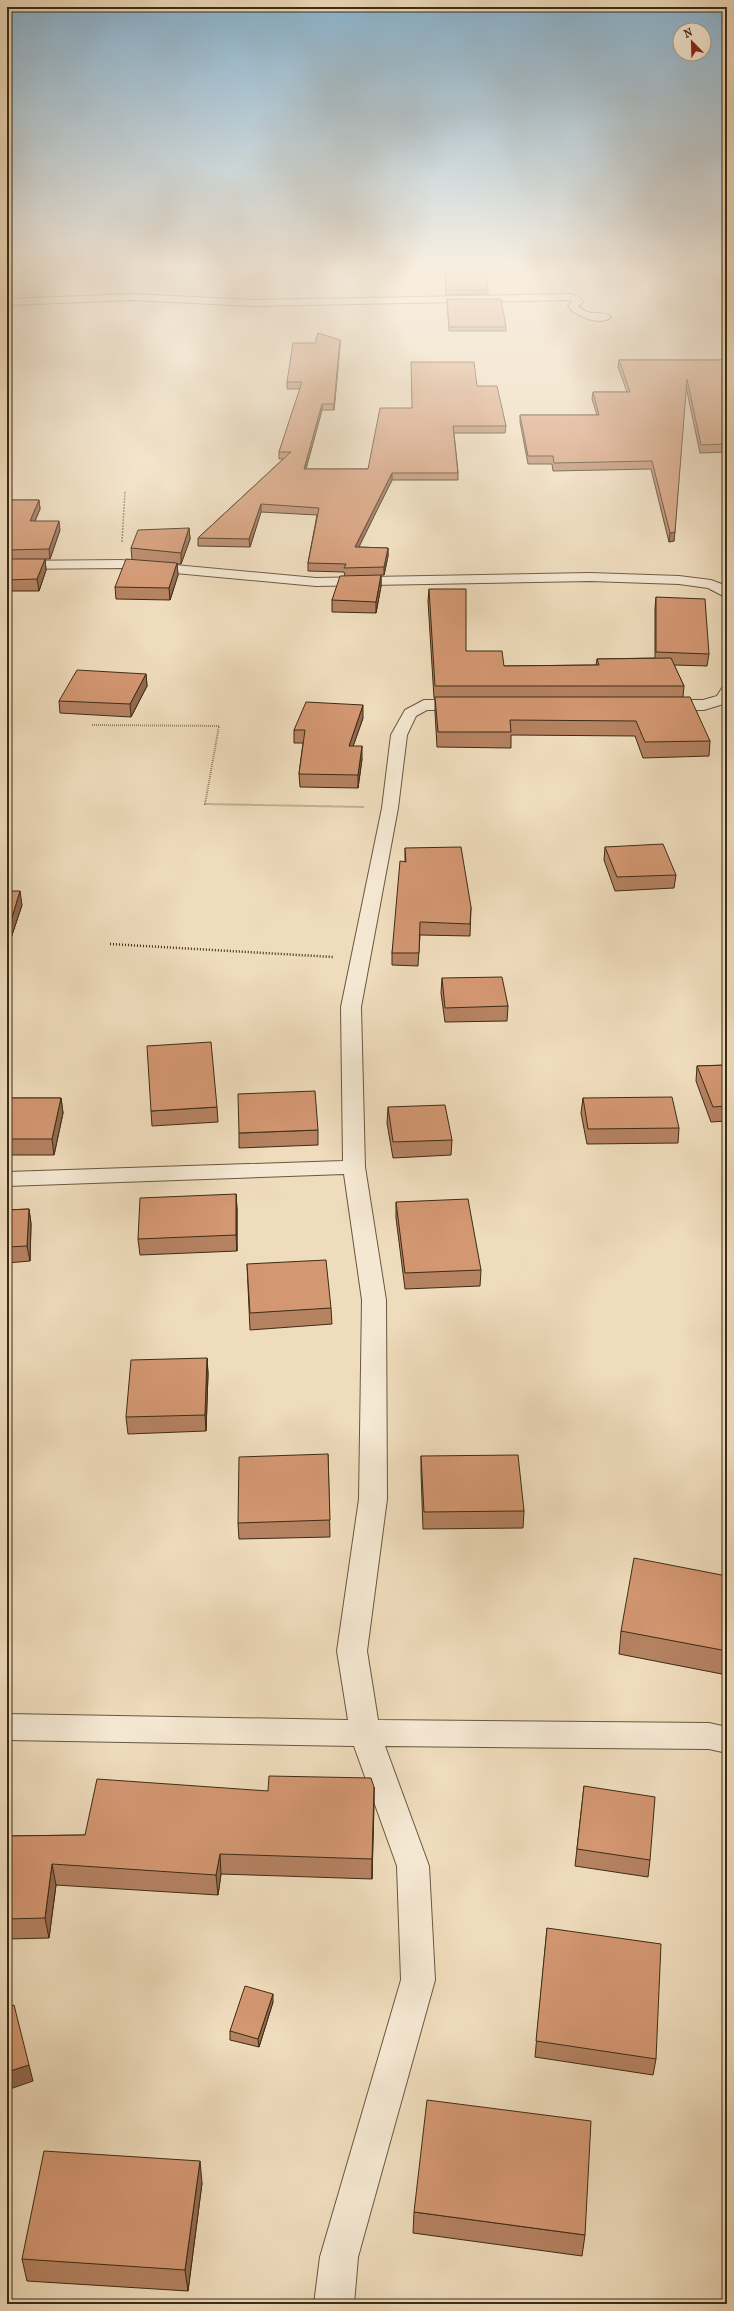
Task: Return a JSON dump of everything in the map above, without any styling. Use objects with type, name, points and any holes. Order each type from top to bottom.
[{"type":"street","points":[[7,565],[121,564],[316,582],[590,577],[679,580],[711,584],[726,590],[727,594]]},
{"type":"street","points":[[640,705],[704,705],[723,699],[727,691]]},
{"type":"street","points":[[334,2304],[339,2257],[418,1980],[413,1866],[365,1733],[352,1651],[373,1499],[374,1300],[354,1167],[351,1007],[362,959],[390,808],[399,735],[410,713],[424,705],[488,705]]},
{"type":"street","points":[[7,1179],[354,1167]]},
{"type":"street","points":[[7,1727],[365,1733],[709,1736],[727,1740]]},
{"type":"path","points":[[121,564],[125,491]]},
{"type":"path","points":[[92,725],[219,726],[205,804],[390,808]]},
{"type":"path","points":[[110,944],[362,959]]},
{"type":"building","points":[[288,376],[337,376],[334,404],[322,404],[304,469],[368,469],[380,408],[412,408],[411,376],[476,376],[477,386],[497,386],[506,426],[453,426],[458,473],[392,473],[355,547],[388,548],[384,567],[344,568],[346,564],[308,563],[319,508],[261,504],[249,539],[198,538],[291,452],[279,452],[302,382],[287,382]]},
{"type":"building","points":[[624,376],[727,376],[727,444],[701,445],[687,379],[675,532],[670,533],[652,461],[554,463],[553,456],[528,456],[520,415],[599,415],[593,392],[630,392]]},
{"type":"building","points":[[7,449],[10,449],[7,481]]},
{"type":"building","points":[[7,500],[39,500],[30,521],[59,521],[49,549],[7,550],[9,545],[7,545]]},
{"type":"building","points":[[189,528],[181,553],[131,548],[138,530]]},
{"type":"building","points":[[7,559],[45,559],[37,579],[7,580]]},
{"type":"building","points":[[126,559],[177,563],[169,588],[115,587]]},
{"type":"building","points":[[381,575],[376,602],[332,600],[340,576]]},
{"type":"building","points":[[429,589],[466,589],[466,651],[502,651],[504,666],[599,665],[597,659],[671,658],[684,686],[435,686]]},
{"type":"building","points":[[656,597],[705,599],[709,654],[656,652]]},
{"type":"building","points":[[77,670],[146,674],[130,704],[59,701]]},
{"type":"building","points":[[435,697],[690,697],[710,741],[645,742],[636,721],[510,720],[511,732],[438,732]]},
{"type":"building","points":[[306,702],[363,705],[349,746],[362,746],[358,775],[299,774],[305,730],[294,730]]},
{"type":"building","points":[[663,844],[676,875],[617,877],[605,847]]},
{"type":"building","points":[[461,847],[471,907],[470,924],[420,922],[419,953],[392,953],[400,861],[406,862],[405,848]]},
{"type":"building","points":[[7,891],[20,891],[10,924],[7,924]]},
{"type":"building","points":[[502,977],[508,1006],[445,1008],[442,978]]},
{"type":"building","points":[[211,1042],[217,1107],[151,1111],[147,1046]]},
{"type":"building","points":[[727,1065],[727,1106],[713,1107],[697,1066]]},
{"type":"building","points":[[315,1091],[318,1130],[239,1133],[238,1094]]},
{"type":"building","points":[[672,1097],[679,1128],[588,1129],[583,1098]]},
{"type":"building","points":[[7,1098],[61,1098],[52,1139],[7,1139]]},
{"type":"building","points":[[445,1105],[452,1140],[393,1142],[388,1107]]},
{"type":"building","points":[[236,1194],[236,1235],[138,1239],[140,1198]]},
{"type":"building","points":[[468,1199],[481,1270],[405,1273],[396,1202]]},
{"type":"building","points":[[29,1209],[27,1246],[7,1247],[7,1210]]},
{"type":"building","points":[[326,1260],[331,1308],[250,1313],[247,1264]]},
{"type":"building","points":[[207,1358],[205,1415],[126,1417],[131,1360]]},
{"type":"building","points":[[328,1454],[330,1520],[238,1523],[239,1457]]},
{"type":"building","points":[[518,1455],[524,1511],[424,1512],[421,1456]]},
{"type":"building","points":[[634,1558],[727,1576],[727,1651],[621,1631]]},
{"type":"building","points":[[269,1776],[371,1778],[374,1787],[372,1859],[220,1854],[216,1875],[52,1864],[45,1918],[7,1919],[7,1836],[85,1835],[97,1779],[268,1791]]},
{"type":"building","points":[[584,1786],[655,1797],[650,1860],[577,1849]]},
{"type":"building","points":[[547,1928],[661,1944],[656,2059],[536,2041]]},
{"type":"building","points":[[245,1986],[273,1994],[258,2039],[230,2031]]},
{"type":"building","points":[[14,2005],[29,2065],[7,2072],[7,2007]]},
{"type":"building","points":[[427,2100],[591,2121],[585,2235],[414,2212]]},
{"type":"building","points":[[44,2151],[200,2161],[185,2270],[22,2259]]}]
